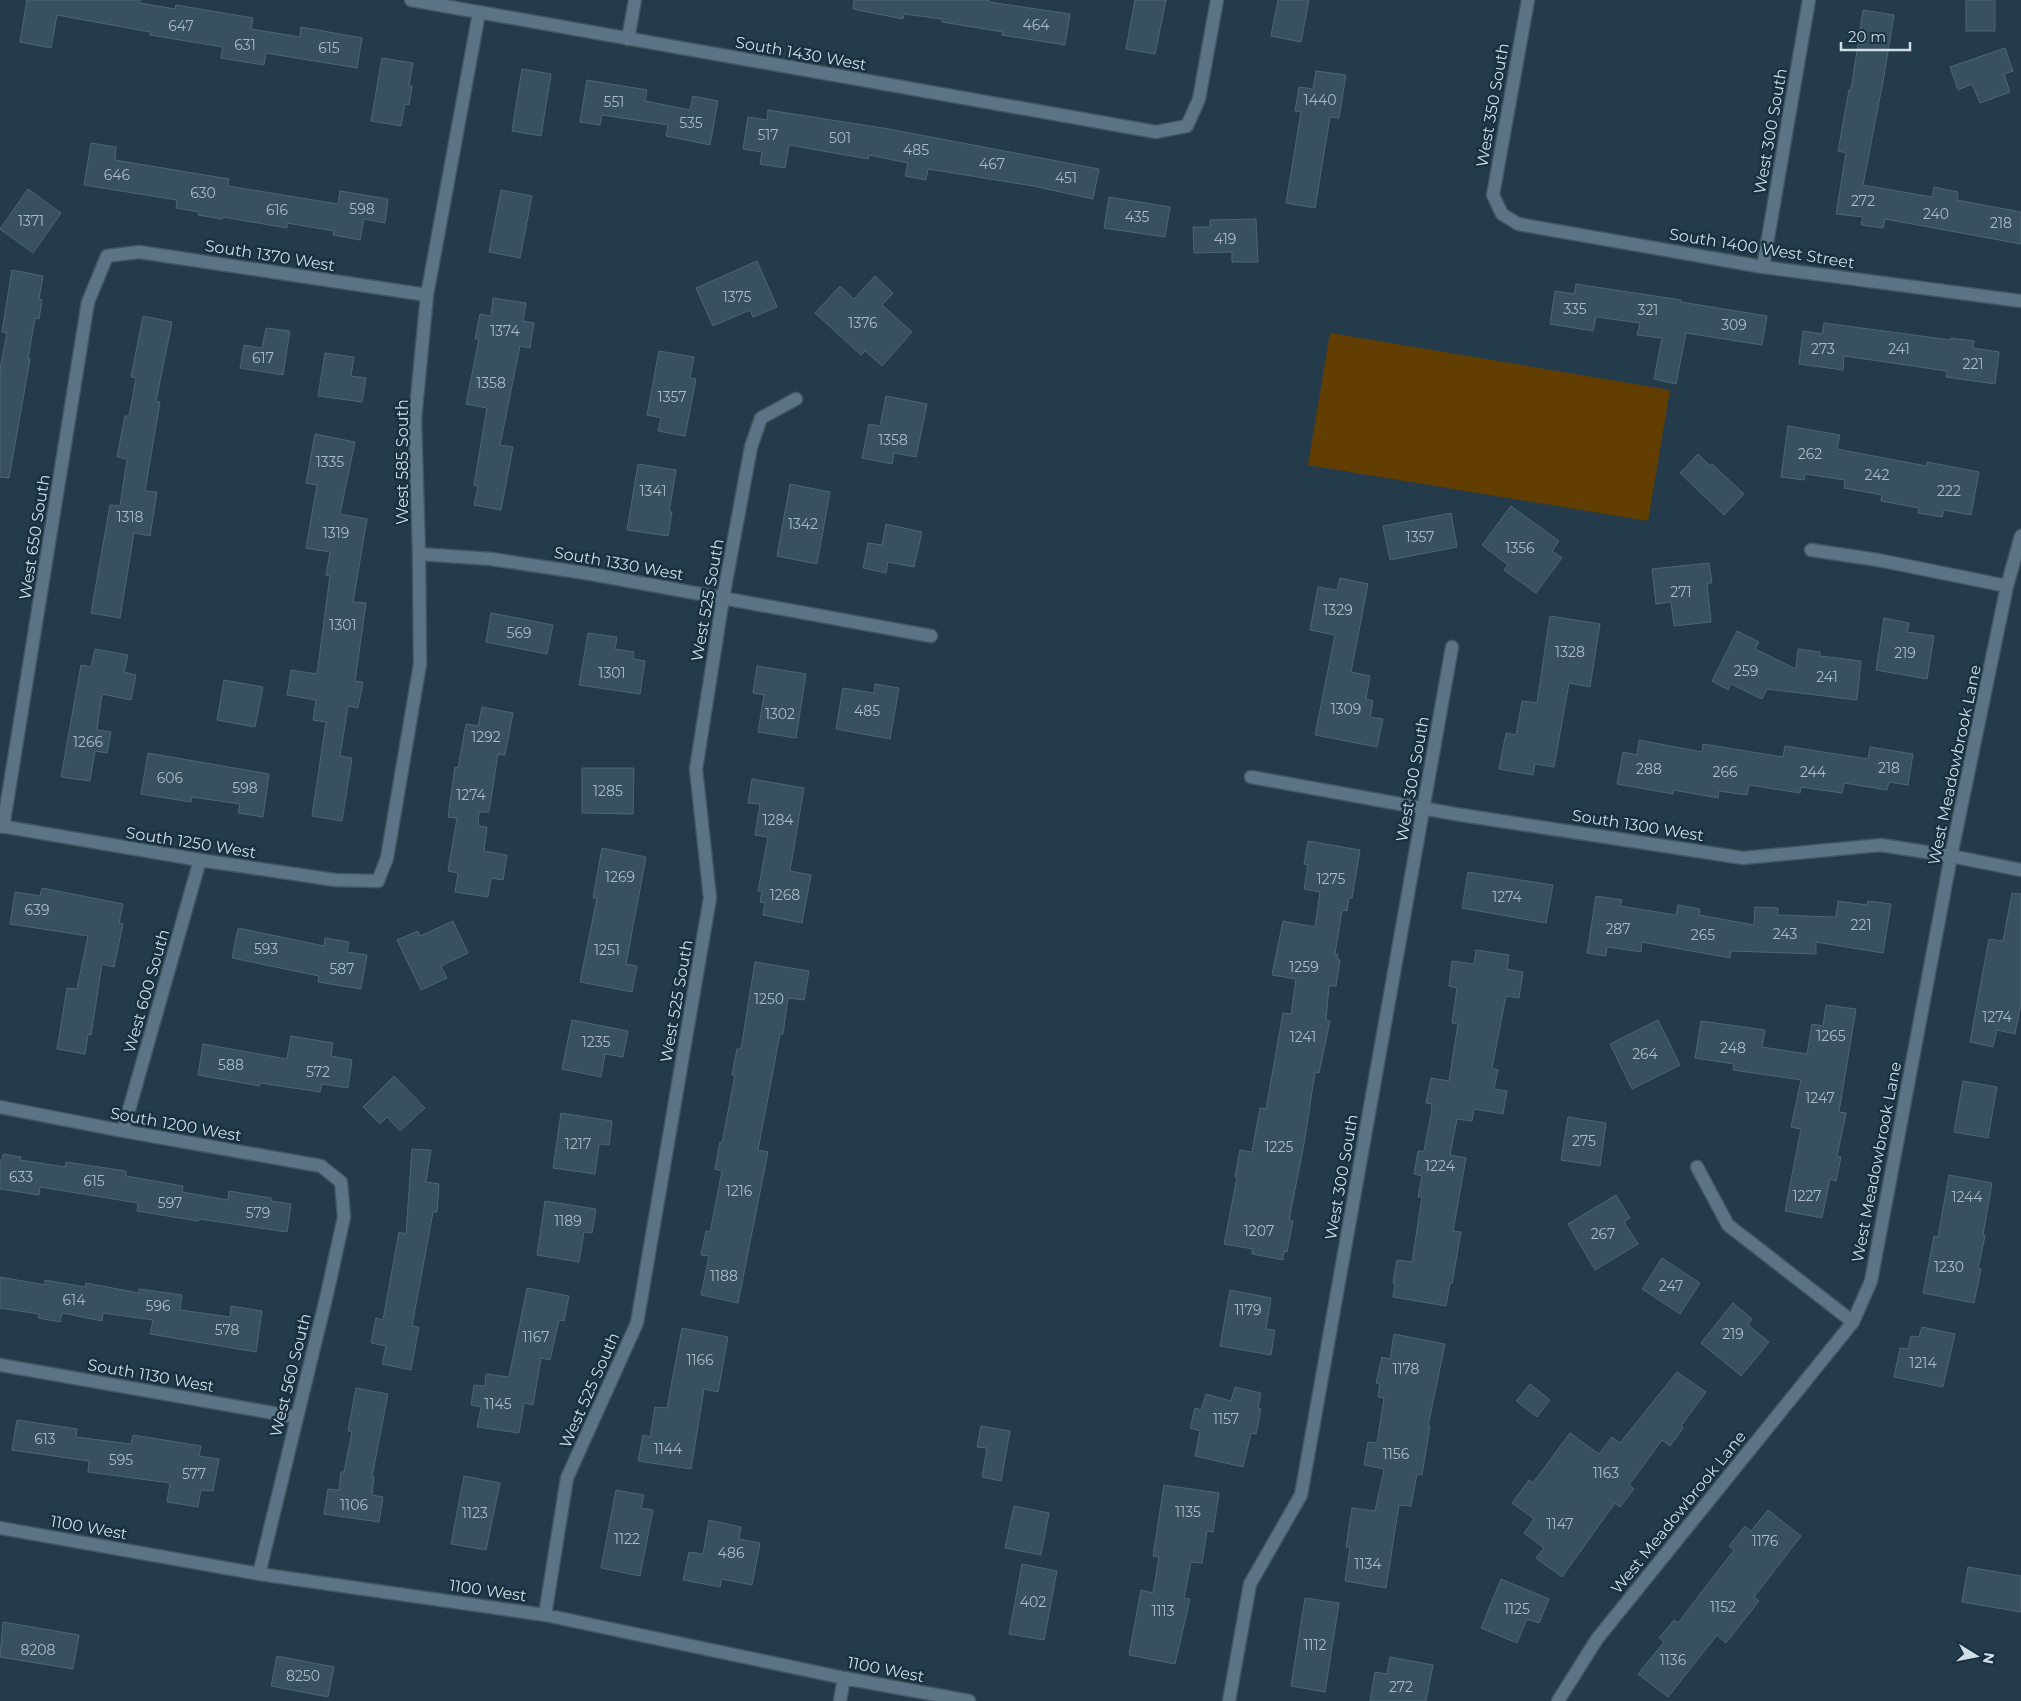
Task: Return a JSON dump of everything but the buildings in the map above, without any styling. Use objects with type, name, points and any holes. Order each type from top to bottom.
[{"type":"street","name":"South 1430 West","points":[[411,0],[1156,132],[1187,126],[1200,99],[1217,0]]},
{"type":"street","points":[[628,38],[634,0]]},
{"type":"street","name":"West 350 South","points":[[1502,214],[1493,196],[1528,0]]},
{"type":"street","name":"West 300 South","points":[[1763,266],[1809,0]]},
{"type":"street","name":"West 585 South","points":[[378,882],[387,858],[420,664],[419,554],[414,419],[427,295],[479,13]]},
{"type":"street","name":"South 1400 West Street","points":[[1502,214],[1518,224],[1763,266],[2021,302]]},
{"type":"street","name":"South 1370 West","points":[[107,256],[139,252],[427,295]]},
{"type":"street","name":"West 650 South","points":[[2,826],[88,302],[107,256]]},
{"type":"street","name":"West 525 South","points":[[544,1615],[567,1478],[637,1323],[639,1313],[710,898],[696,769],[723,598],[751,447],[761,418],[796,400]]},
{"type":"street","name":"West Meadowbrook Lane","points":[[1558,1701],[1596,1639],[1853,1322],[1870,1281],[1951,856],[2007,586],[2021,536]]},
{"type":"street","points":[[1811,550],[1878,560],[2007,586]]},
{"type":"street","name":"South 1330 West","points":[[419,554],[491,559],[591,574],[931,636]]},
{"type":"street","name":"West 300 South","points":[[1229,1701],[1250,1584],[1301,1495],[1452,647]]},
{"type":"street","name":"South 1300 West","points":[[1251,777],[1424,808],[1743,858],[1881,845],[2021,870]]},
{"type":"street","name":"South 1250 West","points":[[2,826],[200,860],[335,880],[378,882]]},
{"type":"street","name":"West 600 South","points":[[123,1132],[200,860]]},
{"type":"street","name":"South 1200 West","points":[[0,1108],[123,1132],[321,1166],[341,1182]]},
{"type":"street","points":[[1697,1167],[1728,1225],[1853,1322]]},
{"type":"street","name":"West 560 South","points":[[260,1574],[344,1217],[341,1182]]},
{"type":"street","name":"South 1130 West","points":[[0,1364],[296,1417]]},
{"type":"street","name":"1100 West","points":[[0,1528],[260,1574],[544,1615],[844,1678],[969,1701]]},
{"type":"street","points":[[840,1701],[844,1678]]},
{"type":"shaded area","points":[[1330,333],[1670,390],[1648,521],[1308,465]]}]
